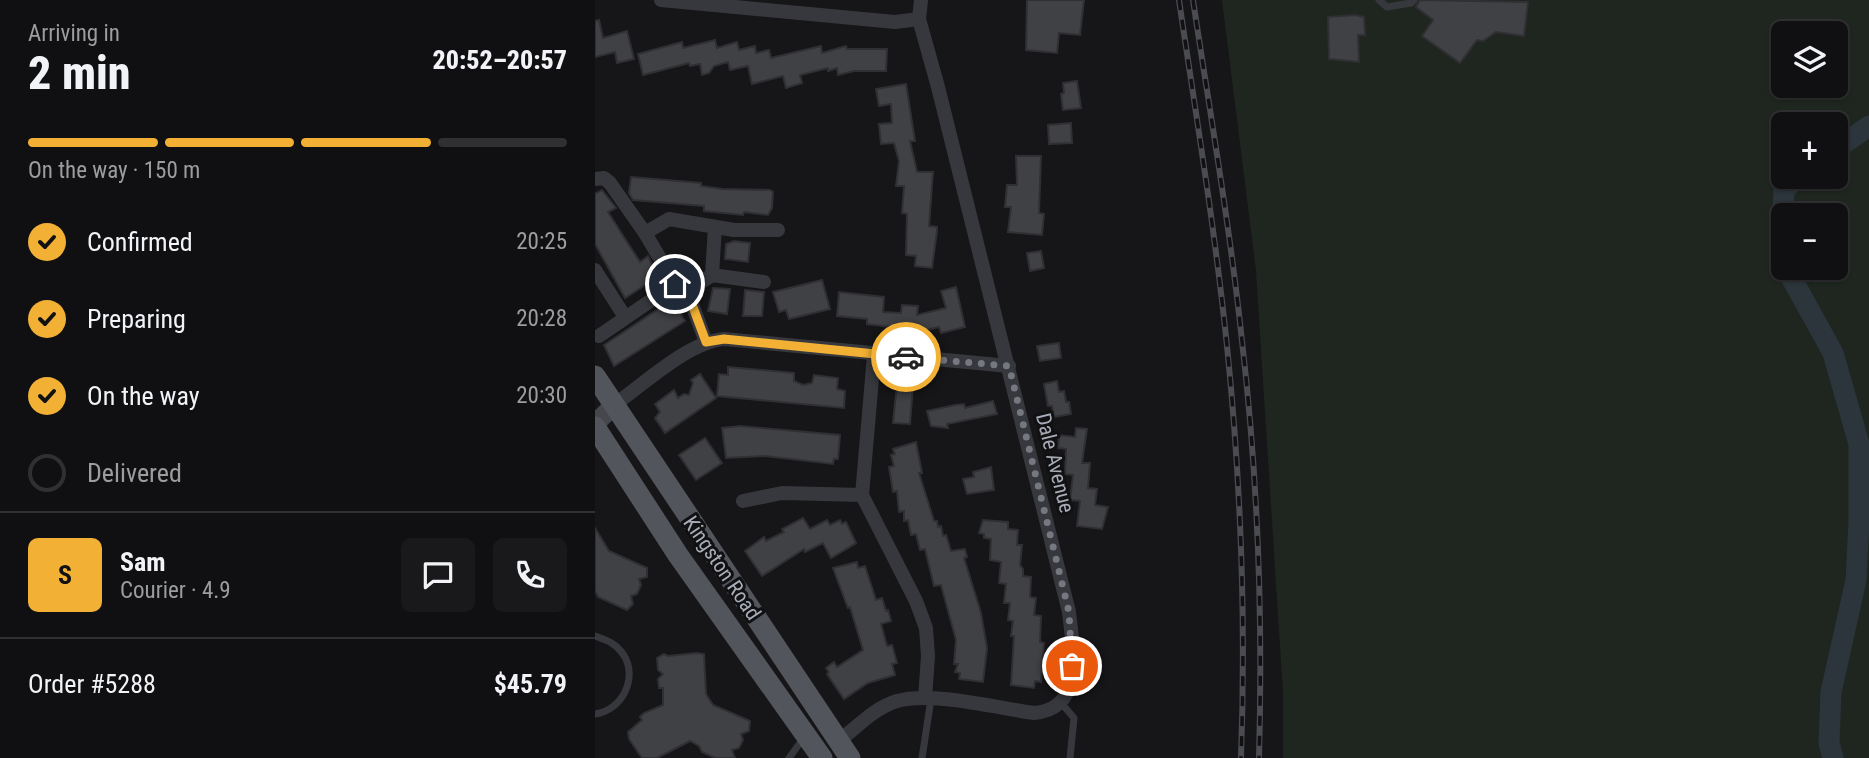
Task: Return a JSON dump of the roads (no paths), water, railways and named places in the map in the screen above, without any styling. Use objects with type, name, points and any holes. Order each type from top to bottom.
[{"type":"main road","name":"Kingston Road","points":[[595,376],[605,405],[844,750]]},
{"type":"main road","name":"Kingston Road","points":[[595,425],[678,555],[822,758]]},
{"type":"street","points":[[661,0],[895,23],[919,19]]},
{"type":"street","name":"Dale Avenue","points":[[921,0],[919,19],[1009,366],[1069,612],[1073,647],[1071,685],[1062,704]]},
{"type":"street","points":[[595,179],[604,178],[610,183],[645,233],[681,288],[706,342]]},
{"type":"street","points":[[645,233],[669,219],[742,231],[778,230]]},
{"type":"street","points":[[712,275],[715,227]]},
{"type":"street","points":[[595,270],[625,317]]},
{"type":"street","points":[[599,336],[625,317],[712,275],[764,282]]},
{"type":"street","points":[[595,425],[605,405],[706,342],[724,339],[1009,366]]},
{"type":"street","points":[[874,355],[862,495],[916,601],[926,628],[929,656],[928,698]]},
{"type":"street","points":[[743,501],[782,493],[862,495]]},
{"type":"street","points":[[844,750],[871,714],[898,701],[928,698],[1034,713],[1049,712],[1062,704]]},
{"type":"lane","points":[[1379,0],[1387,7],[1411,3],[1413,0]]},
{"type":"lane","points":[[595,636],[611,642],[624,654],[630,671],[628,689],[618,704],[603,713],[595,714]]},
{"type":"lane","points":[[922,758],[928,698]]},
{"type":"lane","points":[[1062,704],[1075,718],[1070,758]]},
{"type":"lane","points":[[789,758],[806,735]]},
{"type":"waterway","points":[[1848,141],[1869,126]]},
{"type":"waterway","points":[[1783,203],[1785,189]]},
{"type":"waterway","points":[[1793,280],[1833,353],[1859,444],[1856,580],[1831,692],[1829,743],[1833,758]]},
{"type":"railway","points":[[1179,0],[1217,259],[1232,397],[1242,604],[1241,758]]},
{"type":"railway","points":[[1193,0],[1232,256],[1252,445],[1258,549],[1259,758]]}]
